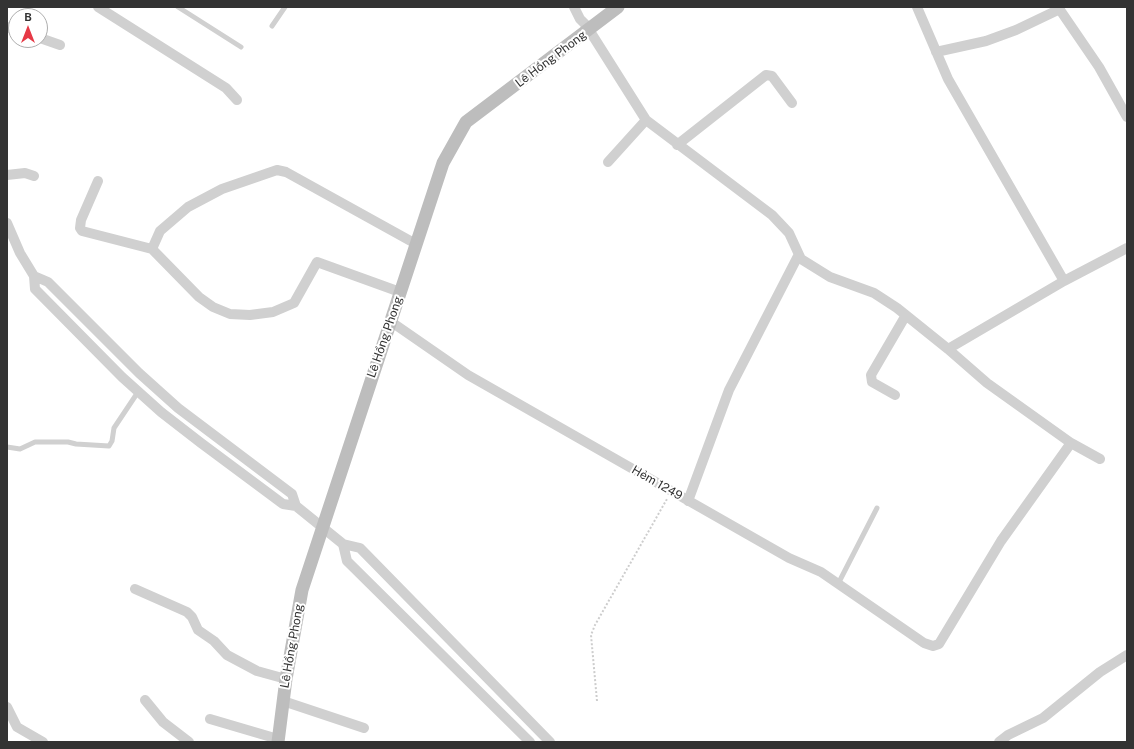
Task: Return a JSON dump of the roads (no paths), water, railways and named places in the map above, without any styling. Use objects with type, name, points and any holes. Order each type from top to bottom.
[{"type":"street","points":[[98,7],[226,88],[237,100]]},
{"type":"street","points":[[574,7],[580,19],[586,25],[646,120],[772,215],[789,233],[798,256],[808,265],[830,277],[874,293],[906,315],[987,383],[1071,443],[1100,459]]},
{"type":"street","name":"Lê Hồng Phong","points":[[278,740],[286,679],[302,590],[443,162],[466,122],[618,7]]},
{"type":"street","points":[[917,7],[948,79],[1064,281]]},
{"type":"street","points":[[936,52],[986,41],[1016,30],[1059,8],[1099,67],[1127,117]]},
{"type":"street","points":[[48,41],[60,45]]},
{"type":"street","points":[[677,144],[766,76],[772,76],[792,103]]},
{"type":"street","points":[[608,162],[646,120]]},
{"type":"street","points":[[152,249],[160,231],[188,207],[222,189],[277,170],[286,172],[416,244]]},
{"type":"street","points":[[7,175],[25,173],[34,176]]},
{"type":"street","points":[[98,181],[81,220],[80,228],[82,231],[152,249],[199,297],[213,307],[230,314],[250,315],[274,312],[294,303],[317,262],[400,292]]},
{"type":"street","points":[[7,223],[20,253],[34,276],[35,289],[138,392],[201,444],[283,504],[296,506],[343,544],[360,548],[550,742]]},
{"type":"street","points":[[948,349],[1064,281],[1127,248]]},
{"type":"street","points":[[688,500],[729,390],[798,256]]},
{"type":"street","points":[[34,276],[48,282],[147,380],[207,431],[292,494],[296,506]]},
{"type":"street","points":[[895,396],[872,382],[871,375],[906,315]]},
{"type":"street","name":"Hẻm 1249","points":[[390,321],[468,375],[789,558],[821,572],[924,643],[932,646],[939,644],[1001,540],[1071,443]]},
{"type":"street","points":[[138,392],[147,380]]},
{"type":"street","points":[[343,544],[347,561],[530,742]]},
{"type":"street","points":[[136,589],[187,612],[192,617],[198,630],[214,641],[227,655],[257,671],[286,679]]},
{"type":"street","points":[[999,742],[1008,735],[1043,718],[1100,672],[1127,655]]},
{"type":"street","points":[[467,680],[477,668]]},
{"type":"street","points":[[145,700],[164,722],[189,742]]},
{"type":"street","points":[[283,700],[364,728]]},
{"type":"street","points":[[7,708],[17,727],[43,742]]},
{"type":"street","points":[[210,718],[278,740]]},
{"type":"lane","points":[[178,7],[241,47]]},
{"type":"lane","points":[[272,26],[285,7]]},
{"type":"lane","points":[[7,447],[20,449],[35,442],[68,442],[76,444],[109,446],[112,440],[113,430],[138,392]]},
{"type":"lane","points":[[838,584],[877,508]]}]
